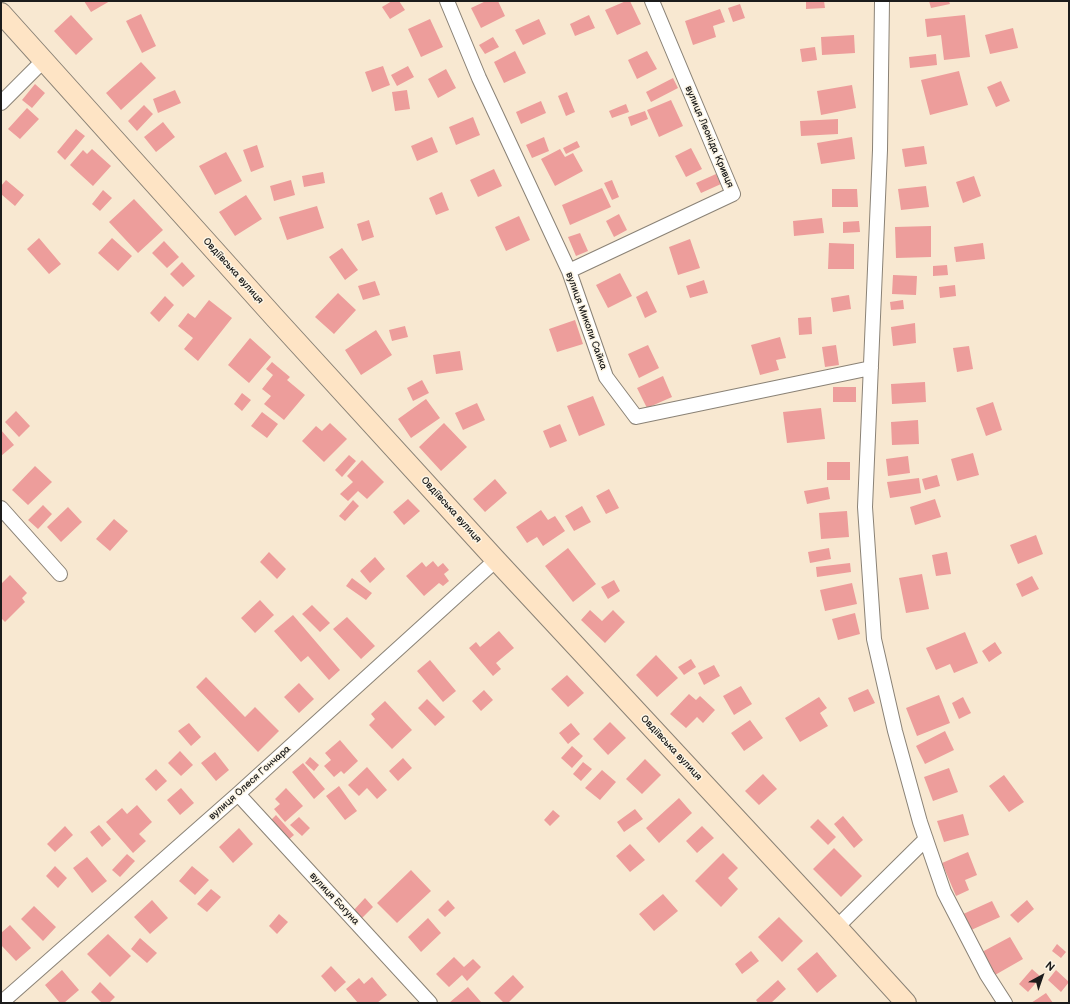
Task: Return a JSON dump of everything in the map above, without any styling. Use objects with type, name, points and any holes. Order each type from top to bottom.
[{"type":"main road","name":"Овдіївська вулиця","points":[[1,13],[496,560],[906,1003]]},
{"type":"street","name":"вулиця Миколи Сайка","points":[[447,1],[479,78],[568,271],[606,377],[636,418],[871,368]]},
{"type":"street","name":"вулиця Леоніда Кривця","points":[[568,271],[733,194],[652,1]]},
{"type":"street","points":[[882,1],[880,150],[864,507],[874,639],[895,731],[920,822],[944,892],[987,975],[1005,1003]]},
{"type":"street","points":[[1,103],[43,61]]},
{"type":"street","points":[[1,508],[60,574]]},
{"type":"street","name":"вулиця Олеся Гончара","points":[[1,1003],[238,794],[496,560]]},
{"type":"street","name":"вулиця Богуна","points":[[238,794],[430,1003]]},
{"type":"street","points":[[837,927],[926,840]]},
{"type":"building","points":[[84,1],[110,1],[91,12]]},
{"type":"building","points":[[392,1],[399,1],[405,10],[390,19],[382,7]]},
{"type":"building","points":[[486,1],[498,1],[505,16],[481,28],[471,8]]},
{"type":"building","points":[[626,1],[630,1],[641,24],[617,35],[605,10]]},
{"type":"building","points":[[806,1],[824,1],[825,8],[806,9]]},
{"type":"building","points":[[929,1],[949,1],[950,4],[931,8]]},
{"type":"building","points":[[740,4],[745,18],[733,22],[728,8]]},
{"type":"building","points":[[720,9],[725,22],[713,26],[716,37],[693,45],[685,21]]},
{"type":"building","points":[[141,14],[156,46],[142,53],[126,21]]},
{"type":"building","points":[[71,15],[93,39],[76,55],[54,31]]},
{"type":"building","points":[[589,15],[595,28],[575,36],[570,24]]},
{"type":"building","points":[[965,15],[970,57],[944,60],[941,35],[927,37],[925,19]]},
{"type":"building","points":[[430,19],[443,47],[421,57],[408,29]]},
{"type":"building","points":[[539,19],[546,34],[523,45],[515,30]]},
{"type":"building","points":[[1013,28],[1018,48],[990,54],[985,35]]},
{"type":"building","points":[[854,35],[855,53],[822,55],[821,37]]},
{"type":"building","points":[[493,37],[499,47],[485,54],[479,45]]},
{"type":"building","points":[[815,47],[817,60],[802,62],[800,49]]},
{"type":"building","points":[[515,51],[526,73],[504,83],[494,62]]},
{"type":"building","points":[[647,51],[657,69],[637,79],[628,60]]},
{"type":"building","points":[[936,54],[937,65],[910,68],[909,57]]},
{"type":"building","points":[[141,62],[156,78],[121,110],[106,93]]},
{"type":"building","points":[[383,66],[390,85],[372,92],[365,72]]},
{"type":"building","points":[[408,66],[414,77],[397,86],[391,75]]},
{"type":"building","points":[[446,69],[456,88],[438,98],[428,79]]},
{"type":"building","points":[[959,71],[968,105],[930,115],[921,80]]},
{"type":"building","points":[[673,78],[678,88],[651,102],[646,92]]},
{"type":"building","points":[[1001,81],[1010,101],[996,107],[987,87]]},
{"type":"building","points":[[35,84],[45,93],[32,108],[22,100]]},
{"type":"building","points":[[852,85],[856,108],[821,115],[817,91]]},
{"type":"building","points":[[175,90],[181,103],[158,113],[153,99]]},
{"type":"building","points":[[407,90],[410,109],[395,111],[392,92]]},
{"type":"building","points":[[567,92],[575,112],[566,116],[558,96]]},
{"type":"building","points":[[671,100],[683,126],[659,137],[647,110]]},
{"type":"building","points":[[541,101],[546,113],[521,124],[516,112]]},
{"type":"building","points":[[626,104],[629,112],[612,118],[609,111]]},
{"type":"building","points":[[144,105],[153,114],[137,131],[128,121]]},
{"type":"building","points":[[27,108],[39,119],[20,139],[8,129]]},
{"type":"building","points":[[645,111],[648,119],[631,126],[628,117]]},
{"type":"building","points":[[473,117],[480,135],[456,145],[449,127]]},
{"type":"building","points":[[838,119],[838,134],[801,136],[800,121]]},
{"type":"building","points":[[163,122],[175,137],[156,152],[144,137]]},
{"type":"building","points":[[76,129],[85,136],[65,160],[57,152]]},
{"type":"building","points":[[432,137],[438,152],[417,161],[411,146]]},
{"type":"building","points":[[544,137],[549,151],[532,158],[526,145]]},
{"type":"building","points":[[852,137],[855,159],[821,164],[817,143]]},
{"type":"building","points":[[577,141],[580,147],[566,154],[563,148]]},
{"type":"building","points":[[257,145],[264,167],[251,172],[243,150]]},
{"type":"building","points":[[924,146],[927,164],[905,167],[902,149]]},
{"type":"building","points":[[691,148],[702,169],[686,177],[675,156]]},
{"type":"building","points":[[92,149],[111,166],[93,186],[70,165],[83,150],[87,154]]},
{"type":"building","points":[[560,149],[565,157],[573,153],[583,171],[555,186],[541,159]]},
{"type":"building","points":[[226,152],[242,181],[215,195],[199,166]]},
{"type":"building","points":[[494,169],[502,186],[478,197],[470,180]]},
{"type":"building","points":[[323,172],[325,183],[304,187],[302,176]]},
{"type":"building","points":[[716,174],[721,184],[701,193],[696,183]]},
{"type":"building","points":[[974,176],[981,196],[963,203],[956,182]]},
{"type":"building","points":[[6,180],[24,195],[15,206],[1,194],[1,186]]},
{"type":"building","points":[[291,180],[295,195],[274,201],[270,186]]},
{"type":"building","points":[[612,180],[619,197],[612,200],[604,183]]},
{"type":"building","points":[[926,186],[929,207],[901,210],[898,189]]},
{"type":"building","points":[[602,188],[611,207],[570,225],[562,205]]},
{"type":"building","points":[[832,189],[857,189],[858,207],[832,207]]},
{"type":"building","points":[[103,190],[112,198],[100,211],[92,204]]},
{"type":"building","points":[[442,192],[449,210],[436,215],[429,198]]},
{"type":"building","points":[[246,195],[262,219],[235,236],[219,212]]},
{"type":"building","points":[[134,199],[163,230],[138,253],[109,222]]},
{"type":"building","points":[[317,206],[324,228],[287,240],[279,217]]},
{"type":"building","points":[[619,214],[627,230],[614,237],[606,221]]},
{"type":"building","points":[[519,216],[530,240],[506,251],[495,227]]},
{"type":"building","points":[[822,218],[824,233],[794,236],[793,221]]},
{"type":"building","points":[[369,220],[374,237],[362,241],[357,224]]},
{"type":"building","points":[[859,221],[860,232],[843,233],[843,222]]},
{"type":"building","points":[[931,226],[931,257],[896,258],[895,227]]},
{"type":"building","points":[[580,233],[588,251],[576,256],[568,237]]},
{"type":"building","points":[[39,238],[61,264],[49,274],[27,249]]},
{"type":"building","points":[[112,238],[132,256],[118,271],[98,253]]},
{"type":"building","points":[[690,239],[700,268],[678,275],[669,247]]},
{"type":"building","points":[[164,241],[179,257],[167,268],[152,253]]},
{"type":"building","points":[[829,243],[854,244],[854,269],[828,269]]},
{"type":"building","points":[[983,243],[985,259],[956,262],[954,247]]},
{"type":"building","points":[[342,248],[358,270],[345,280],[329,257]]},
{"type":"building","points":[[182,262],[195,276],[183,287],[170,274]]},
{"type":"building","points":[[947,265],[948,275],[933,276],[933,266]]},
{"type":"building","points":[[620,273],[632,296],[608,308],[596,285]]},
{"type":"building","points":[[893,275],[917,276],[916,295],[892,294]]},
{"type":"building","points":[[704,280],[708,293],[690,298],[686,286]]},
{"type":"building","points":[[375,281],[380,295],[363,300],[358,286]]},
{"type":"building","points":[[955,285],[956,296],[940,298],[939,287]]},
{"type":"building","points":[[647,291],[657,312],[645,318],[636,297]]},
{"type":"building","points":[[338,293],[356,310],[334,334],[315,317]]},
{"type":"building","points":[[849,295],[851,309],[833,312],[831,298]]},
{"type":"building","points":[[165,296],[174,305],[159,322],[150,313]]},
{"type":"building","points":[[209,300],[232,318],[198,361],[184,349],[193,338],[178,326],[188,313],[195,318]]},
{"type":"building","points":[[903,300],[904,309],[891,310],[890,302]]},
{"type":"building","points":[[811,317],[812,334],[799,335],[798,318]]},
{"type":"building","points":[[575,320],[583,344],[557,352],[549,329]]},
{"type":"building","points":[[915,323],[916,343],[893,346],[891,327]]},
{"type":"building","points":[[405,326],[408,337],[392,341],[389,330]]},
{"type":"building","points":[[376,330],[392,355],[361,375],[345,350]]},
{"type":"building","points":[[780,337],[786,358],[776,360],[779,370],[760,375],[751,345]]},
{"type":"building","points":[[250,338],[271,357],[249,383],[228,365]]},
{"type":"building","points":[[648,345],[659,368],[639,378],[628,354]]},
{"type":"building","points":[[836,345],[839,365],[825,367],[822,347]]},
{"type":"building","points":[[969,346],[973,369],[957,372],[953,348]]},
{"type":"building","points":[[460,351],[463,370],[436,374],[433,355]]},
{"type":"building","points":[[272,362],[290,377],[287,380],[305,395],[284,420],[264,404],[271,396],[262,389],[273,375],[266,369]]},
{"type":"building","points":[[663,376],[672,397],[647,408],[637,388]]},
{"type":"building","points":[[422,380],[429,393],[413,401],[407,388]]},
{"type":"building","points":[[925,382],[926,402],[892,404],[891,384]]},
{"type":"building","points":[[833,387],[856,387],[856,402],[833,402]]},
{"type":"building","points":[[242,393],[251,400],[242,411],[234,404]]},
{"type":"building","points":[[593,396],[605,425],[579,436],[567,406]]},
{"type":"building","points":[[426,399],[440,418],[411,438],[398,419]]},
{"type":"building","points":[[993,402],[1002,430],[986,436],[976,408]]},
{"type":"building","points":[[477,403],[485,420],[463,430],[455,413]]},
{"type":"building","points":[[821,408],[825,439],[787,443],[783,412]]},
{"type":"building","points":[[16,411],[30,426],[19,437],[5,422]]},
{"type":"building","points":[[262,412],[278,424],[267,438],[251,426]]},
{"type":"building","points":[[918,420],[919,444],[892,445],[891,422]]},
{"type":"building","points":[[330,423],[347,439],[324,462],[302,441],[316,426],[322,431]]},
{"type":"building","points":[[444,423],[467,447],[441,471],[419,447]]},
{"type":"building","points":[[560,424],[567,441],[550,448],[543,431]]},
{"type":"building","points":[[1,430],[14,445],[1,456]]},
{"type":"building","points":[[973,453],[979,475],[957,481],[951,459]]},
{"type":"building","points":[[349,455],[356,461],[342,477],[335,470]]},
{"type":"building","points":[[908,456],[910,473],[888,476],[886,459]]},
{"type":"building","points":[[362,460],[384,482],[367,499],[358,491],[348,501],[340,494],[353,482],[347,476]]},
{"type":"building","points":[[827,462],[850,462],[850,480],[827,480]]},
{"type":"building","points":[[35,466],[52,482],[28,505],[12,490]]},
{"type":"building","points":[[937,475],[940,486],[925,490],[922,479]]},
{"type":"building","points":[[919,478],[921,493],[890,498],[887,482]]},
{"type":"building","points":[[495,479],[507,493],[485,512],[473,499]]},
{"type":"building","points":[[828,487],[830,499],[807,504],[804,491]]},
{"type":"building","points":[[609,489],[619,508],[606,514],[596,496]]},
{"type":"building","points":[[408,499],[420,511],[404,525],[393,512]]},
{"type":"building","points":[[935,499],[941,517],[915,525],[910,507]]},
{"type":"building","points":[[353,500],[359,506],[345,521],[339,516]]},
{"type":"building","points":[[43,505],[52,514],[38,529],[28,520]]},
{"type":"building","points":[[582,506],[591,522],[574,531],[565,516]]},
{"type":"building","points":[[68,507],[82,522],[61,542],[47,527]]},
{"type":"building","points":[[541,510],[548,520],[555,516],[565,531],[543,546],[537,537],[527,543],[516,527]]},
{"type":"building","points":[[847,511],[849,537],[821,539],[819,513]]},
{"type":"building","points":[[114,519],[128,531],[110,551],[96,539]]},
{"type":"building","points":[[1036,535],[1043,554],[1018,564],[1010,545]]},
{"type":"building","points":[[568,548],[596,584],[573,602],[545,566]]},
{"type":"building","points":[[829,548],[831,559],[810,563],[808,552]]},
{"type":"building","points":[[269,552],[286,569],[277,579],[260,562]]},
{"type":"building","points":[[947,552],[951,574],[936,576],[932,555]]},
{"type":"building","points":[[375,557],[385,569],[370,583],[360,571]]},
{"type":"building","points":[[433,561],[438,567],[443,563],[449,570],[444,574],[449,581],[443,586],[439,583],[424,596],[406,576],[422,562],[426,567]]},
{"type":"building","points":[[850,563],[851,572],[817,577],[816,567]]},
{"type":"building","points":[[922,574],[929,609],[906,613],[899,578]]},
{"type":"building","points":[[10,575],[27,593],[22,598],[25,602],[5,622],[1,618],[1,584]]},
{"type":"building","points":[[1032,576],[1039,589],[1022,597],[1016,584]]},
{"type":"building","points":[[352,578],[372,593],[366,600],[346,586]]},
{"type":"building","points":[[614,580],[620,591],[608,599],[601,587]]},
{"type":"building","points":[[852,583],[857,604],[825,611],[820,590]]},
{"type":"building","points":[[260,600],[274,615],[255,633],[241,618]]},
{"type":"building","points":[[312,605],[330,623],[320,632],[302,614]]},
{"type":"building","points":[[590,610],[602,621],[613,610],[625,622],[605,643],[581,620]]},
{"type":"building","points":[[855,613],[860,634],[838,640],[832,619]]},
{"type":"building","points":[[293,615],[340,670],[329,680],[308,656],[301,662],[274,631]]},
{"type":"building","points":[[347,617],[375,646],[361,659],[333,629]]},
{"type":"building","points":[[499,631],[514,648],[496,663],[501,669],[493,676],[469,648],[476,642],[480,647]]},
{"type":"building","points":[[965,632],[978,663],[954,673],[950,664],[936,670],[926,648]]},
{"type":"building","points":[[995,642],[1002,653],[989,662],[982,651]]},
{"type":"building","points":[[656,655],[678,678],[657,697],[636,675]]},
{"type":"building","points":[[691,659],[696,667],[684,675],[678,667]]},
{"type":"building","points":[[430,660],[456,691],[443,702],[417,671]]},
{"type":"building","points":[[714,665],[720,676],[704,685],[698,673]]},
{"type":"building","points":[[567,675],[584,693],[568,707],[551,689]]},
{"type":"building","points":[[206,677],[245,717],[255,707],[279,731],[258,752],[196,687]]},
{"type":"building","points":[[299,683],[314,699],[299,713],[284,697]]},
{"type":"building","points":[[741,686],[752,704],[734,715],[723,696]]},
{"type":"building","points":[[868,689],[875,703],[854,712],[848,698]]},
{"type":"building","points":[[484,690],[493,700],[481,711],[472,701]]},
{"type":"building","points":[[689,694],[696,700],[700,696],[715,710],[703,723],[697,717],[686,728],[670,714]]},
{"type":"building","points":[[939,695],[950,723],[917,736],[906,708]]},
{"type":"building","points":[[819,697],[827,708],[820,713],[828,726],[800,742],[785,718]]},
{"type":"building","points":[[963,697],[971,713],[959,719],[952,703]]},
{"type":"building","points":[[427,699],[445,717],[435,726],[418,708]]},
{"type":"building","points":[[385,701],[412,730],[392,749],[369,725],[375,719],[371,714]]},
{"type":"building","points":[[750,720],[763,738],[744,751],[731,733]]},
{"type":"building","points":[[610,722],[626,738],[608,755],[593,739]]},
{"type":"building","points":[[189,723],[201,737],[191,746],[178,731]]},
{"type":"building","points":[[571,723],[580,734],[568,744],[559,733]]},
{"type":"building","points":[[945,731],[954,750],[925,764],[916,746]]},
{"type":"building","points":[[340,740],[358,761],[344,774],[341,771],[334,777],[324,766],[331,760],[325,753]]},
{"type":"building","points":[[572,746],[583,756],[572,768],[561,758]]},
{"type":"building","points":[[180,751],[193,765],[181,776],[168,763]]},
{"type":"building","points":[[215,752],[229,770],[216,781],[201,763]]},
{"type":"building","points":[[310,757],[319,765],[314,771],[305,763]]},
{"type":"building","points":[[403,758],[412,768],[398,781],[389,771]]},
{"type":"building","points":[[645,759],[661,775],[642,794],[626,779]]},
{"type":"building","points":[[583,762],[592,769],[581,781],[573,774]]},
{"type":"building","points":[[303,763],[325,789],[314,799],[292,772]]},
{"type":"building","points":[[367,767],[387,790],[377,799],[367,788],[359,796],[348,785]]},
{"type":"building","points":[[949,768],[958,792],[933,801],[924,777]]},
{"type":"building","points":[[156,769],[167,781],[156,791],[145,779]]},
{"type":"building","points":[[602,770],[616,782],[600,800],[585,788]]},
{"type":"building","points":[[763,774],[777,789],[759,805],[745,791]]},
{"type":"building","points":[[1004,775],[1024,802],[1009,812],[989,786]]},
{"type":"building","points":[[339,786],[357,811],[345,820],[326,796]]},
{"type":"building","points":[[181,788],[194,803],[180,815],[167,800]]},
{"type":"building","points":[[286,788],[303,806],[285,822],[274,809],[280,804],[275,799]]},
{"type":"building","points":[[679,798],[692,813],[659,843],[646,828]]},
{"type":"building","points":[[137,805],[152,822],[139,834],[146,841],[133,853],[106,822],[122,808],[127,814]]},
{"type":"building","points":[[635,809],[643,819],[624,832],[617,822]]},
{"type":"building","points":[[553,810],[560,816],[550,826],[544,820]]},
{"type":"building","points":[[963,814],[969,835],[944,842],[937,821]]},
{"type":"building","points":[[276,815],[294,835],[286,842],[269,822]]},
{"type":"building","points":[[843,816],[863,840],[854,848],[834,824]]},
{"type":"building","points":[[299,817],[310,828],[302,836],[290,825]]},
{"type":"building","points":[[818,819],[836,837],[828,845],[810,827]]},
{"type":"building","points":[[99,825],[111,839],[102,847],[90,832]]},
{"type":"building","points":[[65,826],[73,835],[55,852],[47,844]]},
{"type":"building","points":[[702,826],[714,838],[697,853],[686,841]]},
{"type":"building","points":[[239,828],[253,844],[233,863],[219,847]]},
{"type":"building","points":[[630,844],[645,860],[630,872],[616,856]]},
{"type":"building","points":[[834,848],[862,876],[841,897],[813,869]]},
{"type":"building","points":[[968,852],[977,875],[965,880],[969,890],[956,896],[942,863]]},
{"type":"building","points":[[723,853],[738,868],[728,878],[738,889],[721,907],[695,881]]},
{"type":"building","points":[[127,854],[135,861],[120,877],[112,870]]},
{"type":"building","points":[[87,857],[107,881],[92,893],[73,868]]},
{"type":"building","points":[[55,866],[67,878],[58,888],[46,876]]},
{"type":"building","points":[[192,866],[209,880],[195,895],[179,881]]},
{"type":"building","points":[[411,870],[431,891],[397,923],[377,903]]},
{"type":"building","points":[[211,889],[221,897],[207,912],[197,904]]},
{"type":"building","points":[[663,894],[678,911],[654,931],[639,914]]},
{"type":"building","points":[[365,898],[373,907],[361,919],[353,911]]},
{"type":"building","points":[[152,900],[168,918],[150,934],[134,917]]},
{"type":"building","points":[[448,900],[455,908],[445,917],[438,910]]},
{"type":"building","points":[[1027,900],[1034,909],[1018,923],[1010,915]]},
{"type":"building","points":[[992,901],[1000,917],[969,931],[961,915]]},
{"type":"building","points":[[34,906],[56,927],[43,941],[21,919]]},
{"type":"building","points":[[279,914],[288,922],[277,934],[269,926]]},
{"type":"building","points":[[779,917],[803,941],[782,962],[758,937]]},
{"type":"building","points":[[428,918],[441,933],[421,952],[408,937]]},
{"type":"building","points":[[10,925],[31,948],[16,961],[1,945],[1,933]]},
{"type":"building","points":[[108,934],[131,956],[110,977],[87,954]]},
{"type":"building","points":[[1010,937],[1023,959],[995,975],[982,952]]},
{"type":"building","points":[[140,938],[157,953],[147,963],[131,949]]},
{"type":"building","points":[[1057,944],[1066,952],[1061,958],[1052,951]]},
{"type":"building","points":[[751,951],[759,961],[742,974],[735,964]]},
{"type":"building","points":[[817,952],[837,976],[817,993],[797,969]]},
{"type":"building","points":[[454,957],[464,967],[473,959],[481,967],[467,981],[462,975],[449,987],[436,974]]},
{"type":"building","points":[[331,966],[346,982],[335,992],[321,976]]},
{"type":"building","points":[[1032,969],[1041,977],[1028,992],[1019,984]]},
{"type":"building","points":[[62,970],[79,990],[64,1003],[60,1003],[45,985]]},
{"type":"building","points":[[1056,970],[1069,982],[1061,992],[1048,980]]},
{"type":"building","points":[[513,975],[524,987],[508,1003],[504,1003],[494,993]]},
{"type":"building","points":[[372,977],[387,995],[377,1003],[358,1003],[346,989],[359,978],[364,984]]},
{"type":"building","points":[[778,980],[786,989],[771,1003],[758,1003],[756,1000]]},
{"type":"building","points":[[100,982],[115,997],[109,1003],[102,1003],[91,992]]},
{"type":"building","points":[[468,987],[481,1002],[480,1003],[450,1002]]},
{"type":"building","points":[[1046,993],[1053,1003],[1031,1003]]}]
